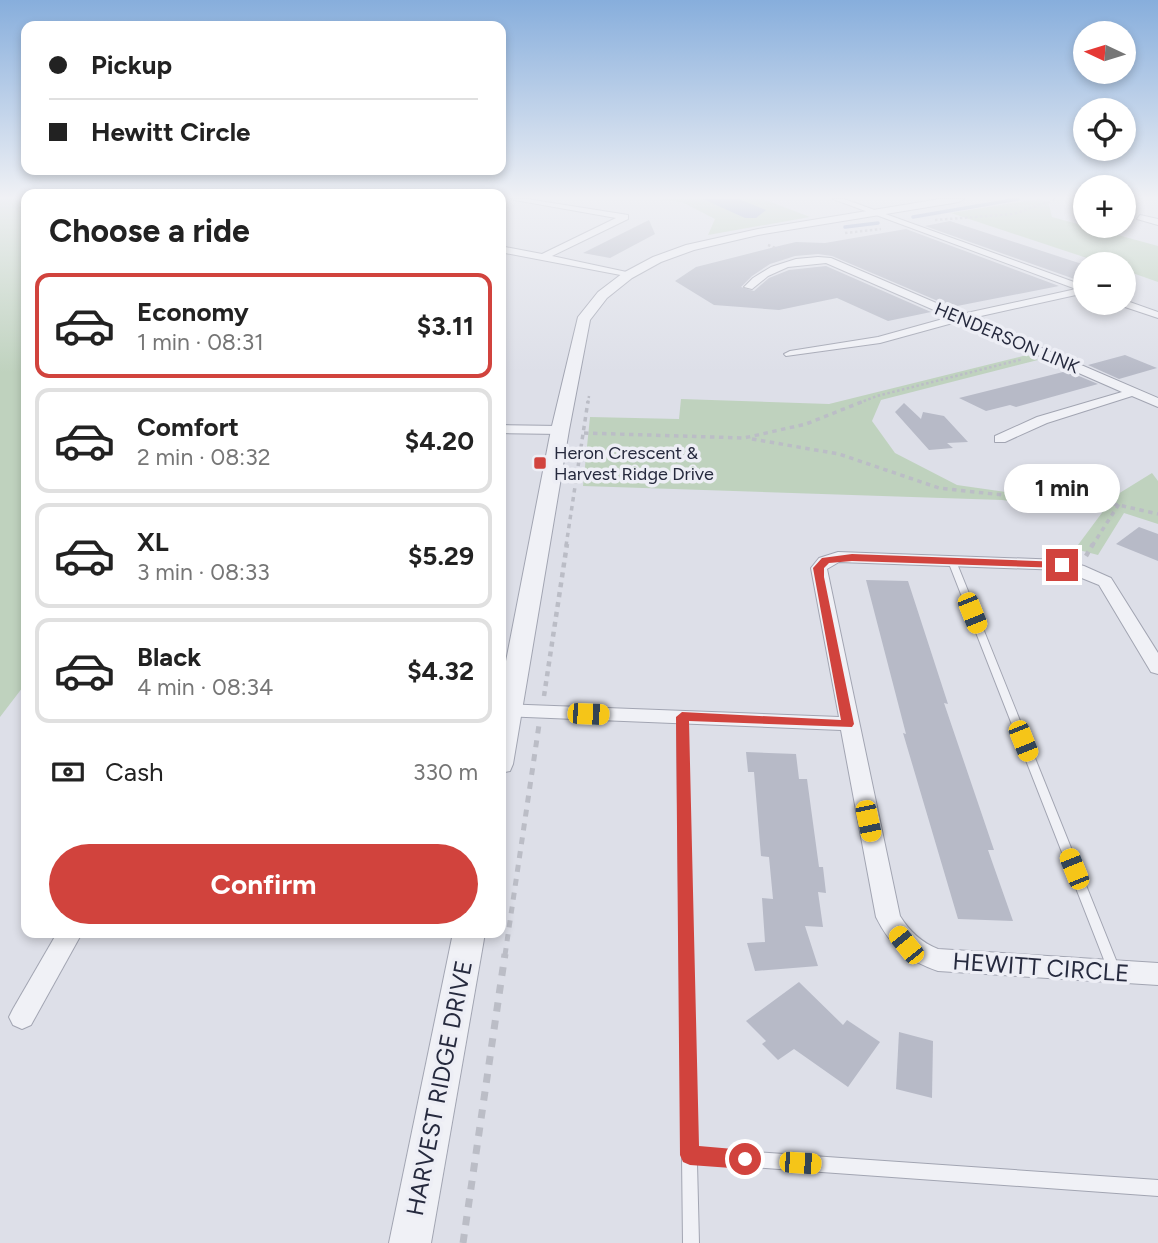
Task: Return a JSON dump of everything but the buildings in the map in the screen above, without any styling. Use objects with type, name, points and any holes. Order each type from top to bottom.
[{"type":"street","points":[[543,257],[631,274]]},
{"type":"street","points":[[668,257],[631,274],[601,295],[583,320],[572,432],[506,710],[848,724]]},
{"type":"street","points":[[996,257],[1073,285]]},
{"type":"street","points":[[749,287],[756,279],[766,274],[813,259]]},
{"type":"street","name":"HENDERSON LINK","points":[[813,259],[828,260],[1158,403]]},
{"type":"street","points":[[790,354],[864,344],[959,317],[1073,292]]},
{"type":"street","points":[[1136,307],[1158,315]]},
{"type":"street","points":[[1000,439],[1042,420],[1134,392]]},
{"type":"street","points":[[506,429],[572,432]]},
{"type":"street","name":"HEWITT CIRCLE","points":[[1158,668],[1105,582],[1062,565],[838,558],[825,561],[819,568],[888,917],[906,945],[921,955],[938,960],[1158,974]]},
{"type":"street","points":[[22,1017],[66,938]]},
{"type":"street","name":"HARVEST RIDGE DRIVE","points":[[410,1243],[468,938]]},
{"type":"lane","points":[[952,562],[1115,972]]},
{"type":"lane","points":[[682,717],[691,1243]]},
{"type":"lane","points":[[690,1155],[1158,1188]]},
{"type":"path","points":[[807,257],[813,259]]},
{"type":"path","points":[[744,438],[806,424],[877,396],[1044,354]]},
{"type":"path","points":[[463,1243],[541,712],[572,432],[590,388]]},
{"type":"path","points":[[572,432],[744,438],[839,454],[928,486],[1119,504],[1158,514]]},
{"type":"path","points":[[1085,572],[1086,554],[1119,504]]},
{"type":"green space","points":[[0,257],[21,257],[21,690],[0,717]]},
{"type":"green space","points":[[1136,257],[1158,257],[1158,282],[1136,274]]},
{"type":"green space","points":[[1027,355],[1038,360],[881,400],[872,421],[895,453],[957,485],[1047,498],[1118,494],[1152,473],[1158,481],[1158,524],[1124,513],[1098,555],[1075,549],[1104,510],[1087,506],[1050,507],[1002,500],[583,486],[590,417],[679,419],[681,399],[829,404]]},
{"type":"place","name":"Heron Crescent & Harvest Ridge Drive","points":[[540,463]]},
{"type":"route","points":[[745,1159],[690,1155],[682,717],[848,724],[818,577],[819,568],[825,561],[852,558],[1062,565]]}]
